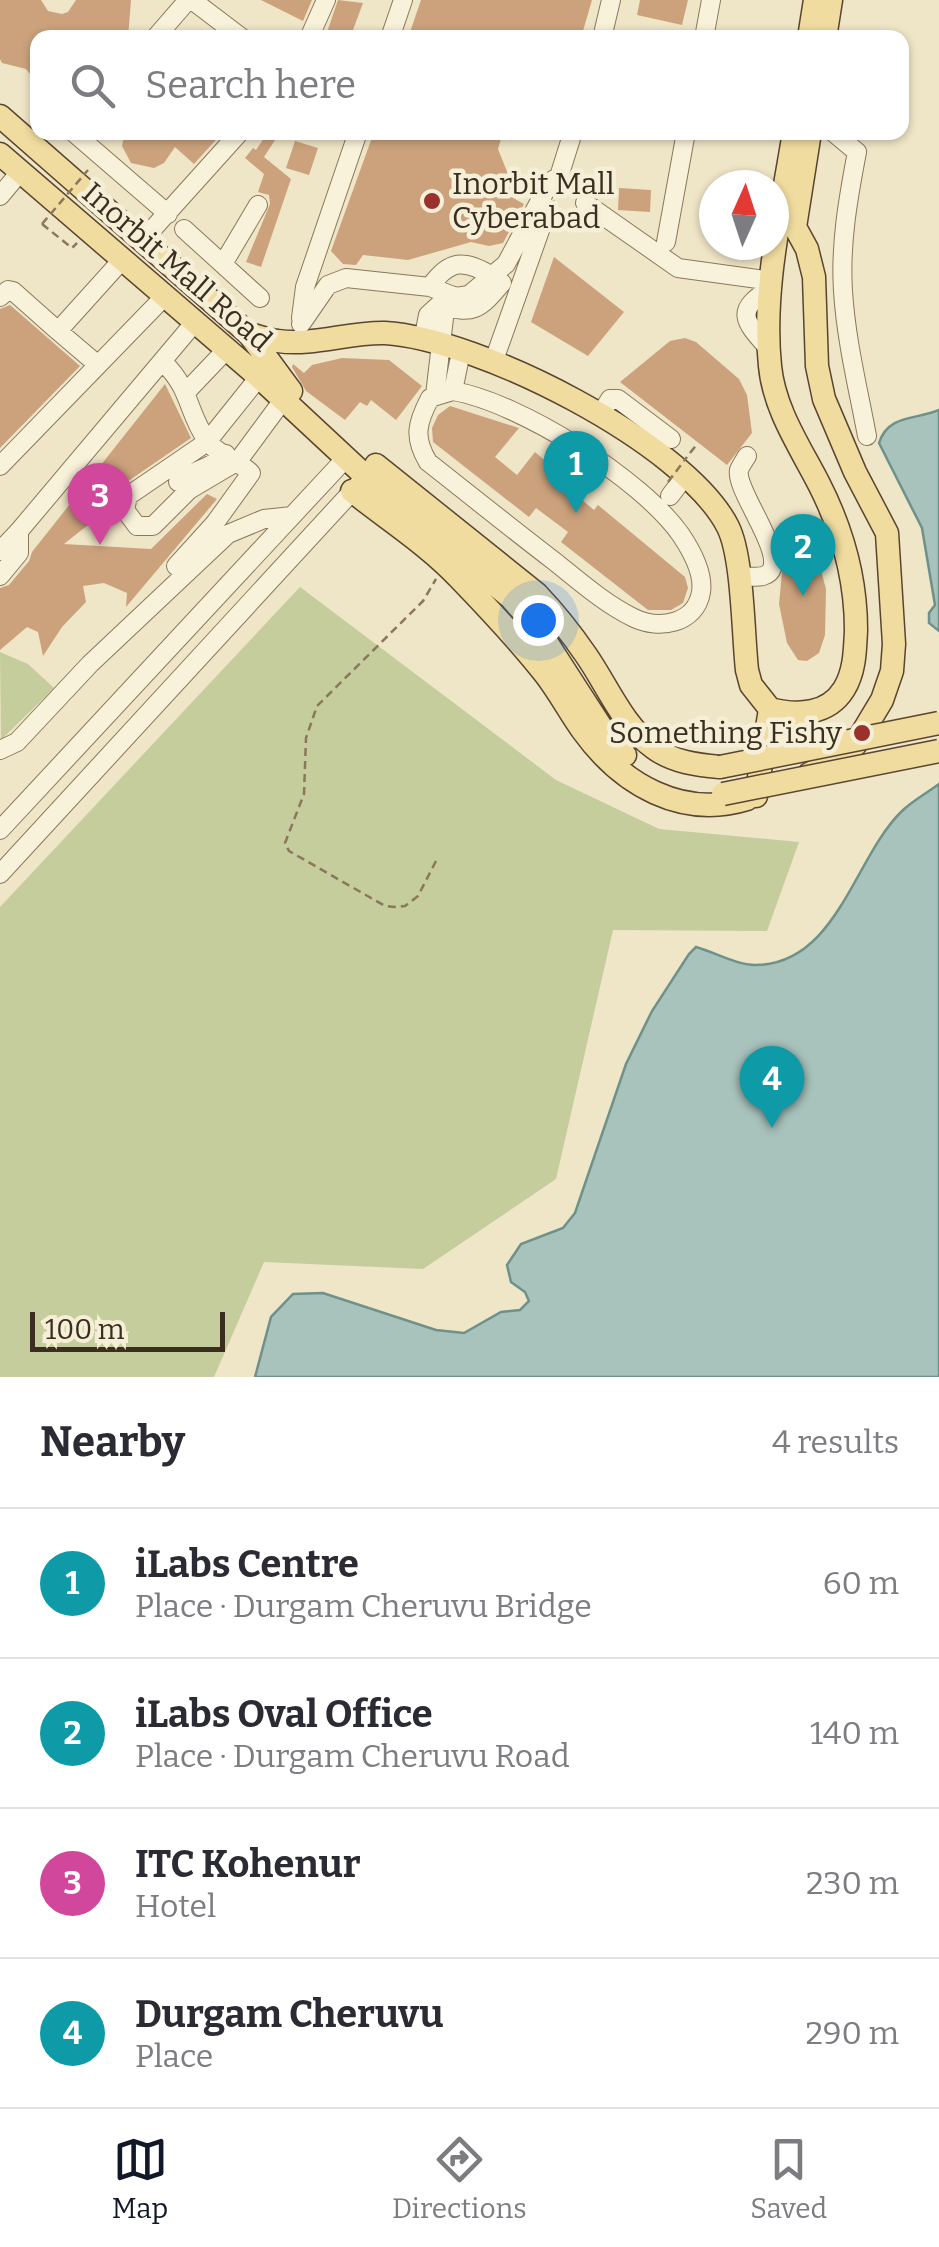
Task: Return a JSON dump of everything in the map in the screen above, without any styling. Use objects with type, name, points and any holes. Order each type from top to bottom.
[{"type":"main road","points":[[810,30],[815,0]]},
{"type":"main road","points":[[827,30],[832,0]]},
{"type":"main road","name":"Inorbit Mall Road","points":[[0,116],[248,334],[278,341],[300,333],[387,334],[441,346],[549,384],[600,414],[716,508],[730,530],[739,576],[747,670],[751,684],[770,709]]},
{"type":"main road","points":[[756,796],[770,709],[807,712],[824,708],[838,697],[853,665],[855,640],[847,551],[788,428],[770,370],[772,284],[793,140]]},
{"type":"main road","points":[[359,483],[444,564],[545,674],[586,734],[613,765],[662,798],[706,806],[756,796],[810,774],[855,745],[882,700],[892,671],[891,556],[887,533],[854,472],[824,399],[817,366],[814,277],[807,250],[795,228],[809,140]]},
{"type":"main road","name":"Inorbit Mall Road","points":[[0,154],[259,377],[346,458],[359,483]]},
{"type":"main road","points":[[248,334],[292,392],[384,472],[537,594],[577,643],[635,731],[655,750],[678,761],[720,768],[939,723]]},
{"type":"main road","points":[[359,483],[510,597],[536,626],[607,736],[622,753],[665,783],[723,794],[939,751]]},
{"type":"main road","points":[[798,758],[807,712]]},
{"type":"street","points":[[162,30],[190,0],[231,30]]},
{"type":"street","points":[[313,30],[326,0]]},
{"type":"street","points":[[393,30],[403,0]]},
{"type":"street","points":[[604,30],[612,0]]},
{"type":"street","points":[[705,30],[711,0]]},
{"type":"street","points":[[51,160],[66,140]]},
{"type":"street","points":[[81,140],[168,214]]},
{"type":"street","points":[[141,242],[233,140]]},
{"type":"street","points":[[300,333],[305,287],[355,140]]},
{"type":"street","points":[[493,363],[567,140]]},
{"type":"street","points":[[666,242],[685,140]]},
{"type":"street","points":[[843,140],[857,152],[845,216],[843,292],[867,436]]},
{"type":"street","points":[[0,196],[20,172]]},
{"type":"street","points":[[444,393],[493,402],[556,434],[630,486],[680,534],[697,564],[702,591],[694,608],[679,621],[666,625],[637,620],[568,572],[428,462],[416,434],[418,422],[444,393],[441,346],[428,315],[439,304],[464,312],[475,310],[506,264],[552,181]]},
{"type":"street","points":[[586,203],[678,268],[772,284]]},
{"type":"street","points":[[185,280],[216,257],[258,205]]},
{"type":"street","points":[[184,229],[260,298]]},
{"type":"street","points":[[58,331],[122,260]]},
{"type":"street","points":[[430,286],[441,271],[459,264],[470,264],[497,279]]},
{"type":"street","points":[[300,333],[323,290],[346,278],[430,286],[456,296],[469,294],[497,279]]},
{"type":"street","points":[[0,297],[8,290],[13,291],[98,365]]},
{"type":"street","points":[[0,466],[165,296]]},
{"type":"street","points":[[0,551],[194,322]]},
{"type":"street","points":[[186,391],[226,349]]},
{"type":"street","points":[[163,362],[179,377],[207,442],[244,462]]},
{"type":"street","points":[[244,462],[189,490],[153,526],[137,526],[125,510],[128,496],[207,442],[259,377]]},
{"type":"street","points":[[600,414],[610,399],[618,400],[672,439]]},
{"type":"street","points":[[0,750],[17,742],[222,529],[244,462],[284,400]]},
{"type":"street","points":[[739,576],[764,576],[774,561],[740,484],[739,471],[747,456]]},
{"type":"street","points":[[4,816],[346,458]]},
{"type":"street","points":[[178,482],[192,471],[216,463],[244,462]]},
{"type":"street","points":[[0,874],[359,483]]},
{"type":"street","points":[[163,582],[222,529],[292,516]]},
{"type":"street","points":[[0,576],[19,553],[19,532]]},
{"type":"street","points":[[39,729],[81,687],[89,675],[90,664]]},
{"type":"path","points":[[72,248],[42,224],[88,170]]},
{"type":"path","points":[[678,478],[698,443]]},
{"type":"path","points":[[436,860],[414,900],[405,906],[385,906],[289,851],[285,843],[304,794],[306,738],[317,706],[423,601],[444,564]]},
{"type":"green space","points":[[300,587],[556,780],[659,829],[799,842],[767,931],[613,930],[556,1179],[423,1269],[264,1262],[214,1377],[0,1377],[0,907]]},
{"type":"green space","points":[[0,652],[28,664],[54,688],[1,740]]},
{"type":"water","points":[[939,410],[939,631],[929,623],[929,613],[935,605],[922,528],[879,443],[896,422]]},
{"type":"water","points":[[939,784],[939,1377],[255,1377],[271,1317],[293,1294],[323,1293],[436,1330],[464,1333],[501,1312],[520,1310],[529,1301],[525,1292],[511,1282],[507,1265],[521,1244],[563,1228],[575,1213],[626,1064],[652,1011],[689,954],[696,947],[755,965],[783,960],[806,947],[841,905],[885,831],[906,807]]},
{"type":"building","points":[[0,0],[41,0],[48,11],[62,14],[76,0],[131,0],[129,30],[30,30],[30,74],[0,59]]},
{"type":"building","points":[[261,0],[312,0],[303,21]]},
{"type":"building","points":[[338,0],[363,3],[353,30],[328,30]]},
{"type":"building","points":[[421,0],[592,0],[583,30],[411,30]]},
{"type":"building","points":[[640,0],[688,0],[682,25],[637,15]]},
{"type":"building","points":[[123,140],[216,140],[194,164],[175,147],[164,163],[154,168],[131,163],[122,146]]},
{"type":"building","points":[[263,140],[275,140],[264,157],[291,179],[261,267],[246,262],[270,204],[269,195],[258,192],[264,174],[245,158],[253,148],[256,150]]},
{"type":"building","name":"Inorbit Mall Cyberabad","points":[[371,140],[501,140],[498,149],[512,184],[513,198],[524,204],[503,243],[489,246],[471,242],[408,260],[363,255],[356,265],[343,264],[331,251]]},
{"type":"building","points":[[295,141],[318,148],[309,175],[286,168]]},
{"type":"building","points":[[619,188],[651,190],[650,212],[618,210]]},
{"type":"building","points":[[554,257],[624,312],[588,356],[531,322]]},
{"type":"building","points":[[10,305],[80,366],[0,448],[0,309]]},
{"type":"building","points":[[685,338],[696,342],[739,379],[747,395],[752,433],[727,465],[620,382],[670,341]]},
{"type":"building","points":[[342,358],[389,360],[422,386],[396,420],[371,400],[367,406],[360,402],[345,420],[306,391],[292,367],[293,364],[304,373],[312,365]]},
{"type":"building","points":[[165,384],[191,438],[121,486],[113,505],[64,544],[151,549],[207,494],[217,499],[126,607],[127,593],[104,583],[83,586],[86,602],[62,627],[43,656],[38,632],[27,627],[0,650],[0,588],[9,585],[29,561],[32,552]]},
{"type":"building","points":[[450,406],[519,428],[495,457],[517,475],[535,452],[555,469],[551,474],[594,510],[598,505],[685,577],[688,588],[683,603],[671,610],[648,610],[561,542],[568,532],[536,508],[529,517],[433,442],[432,428],[438,415]]},
{"type":"building","points":[[800,544],[819,563],[826,589],[825,635],[819,653],[807,661],[798,660],[787,643],[779,604],[784,552],[791,545]]},
{"type":"place","name":"Inorbit Mall Cyberabad","points":[[432,201]]},
{"type":"place","name":"iLabs Centre","points":[[576,513]]},
{"type":"place","name":"ITC Kohenur","points":[[100,545]]},
{"type":"place","name":"iLabs Oval Office","points":[[803,596]]},
{"type":"place","name":"Something Fishy","points":[[862,733]]},
{"type":"place","name":"Durgam Cheruvu","points":[[772,1128]]}]
